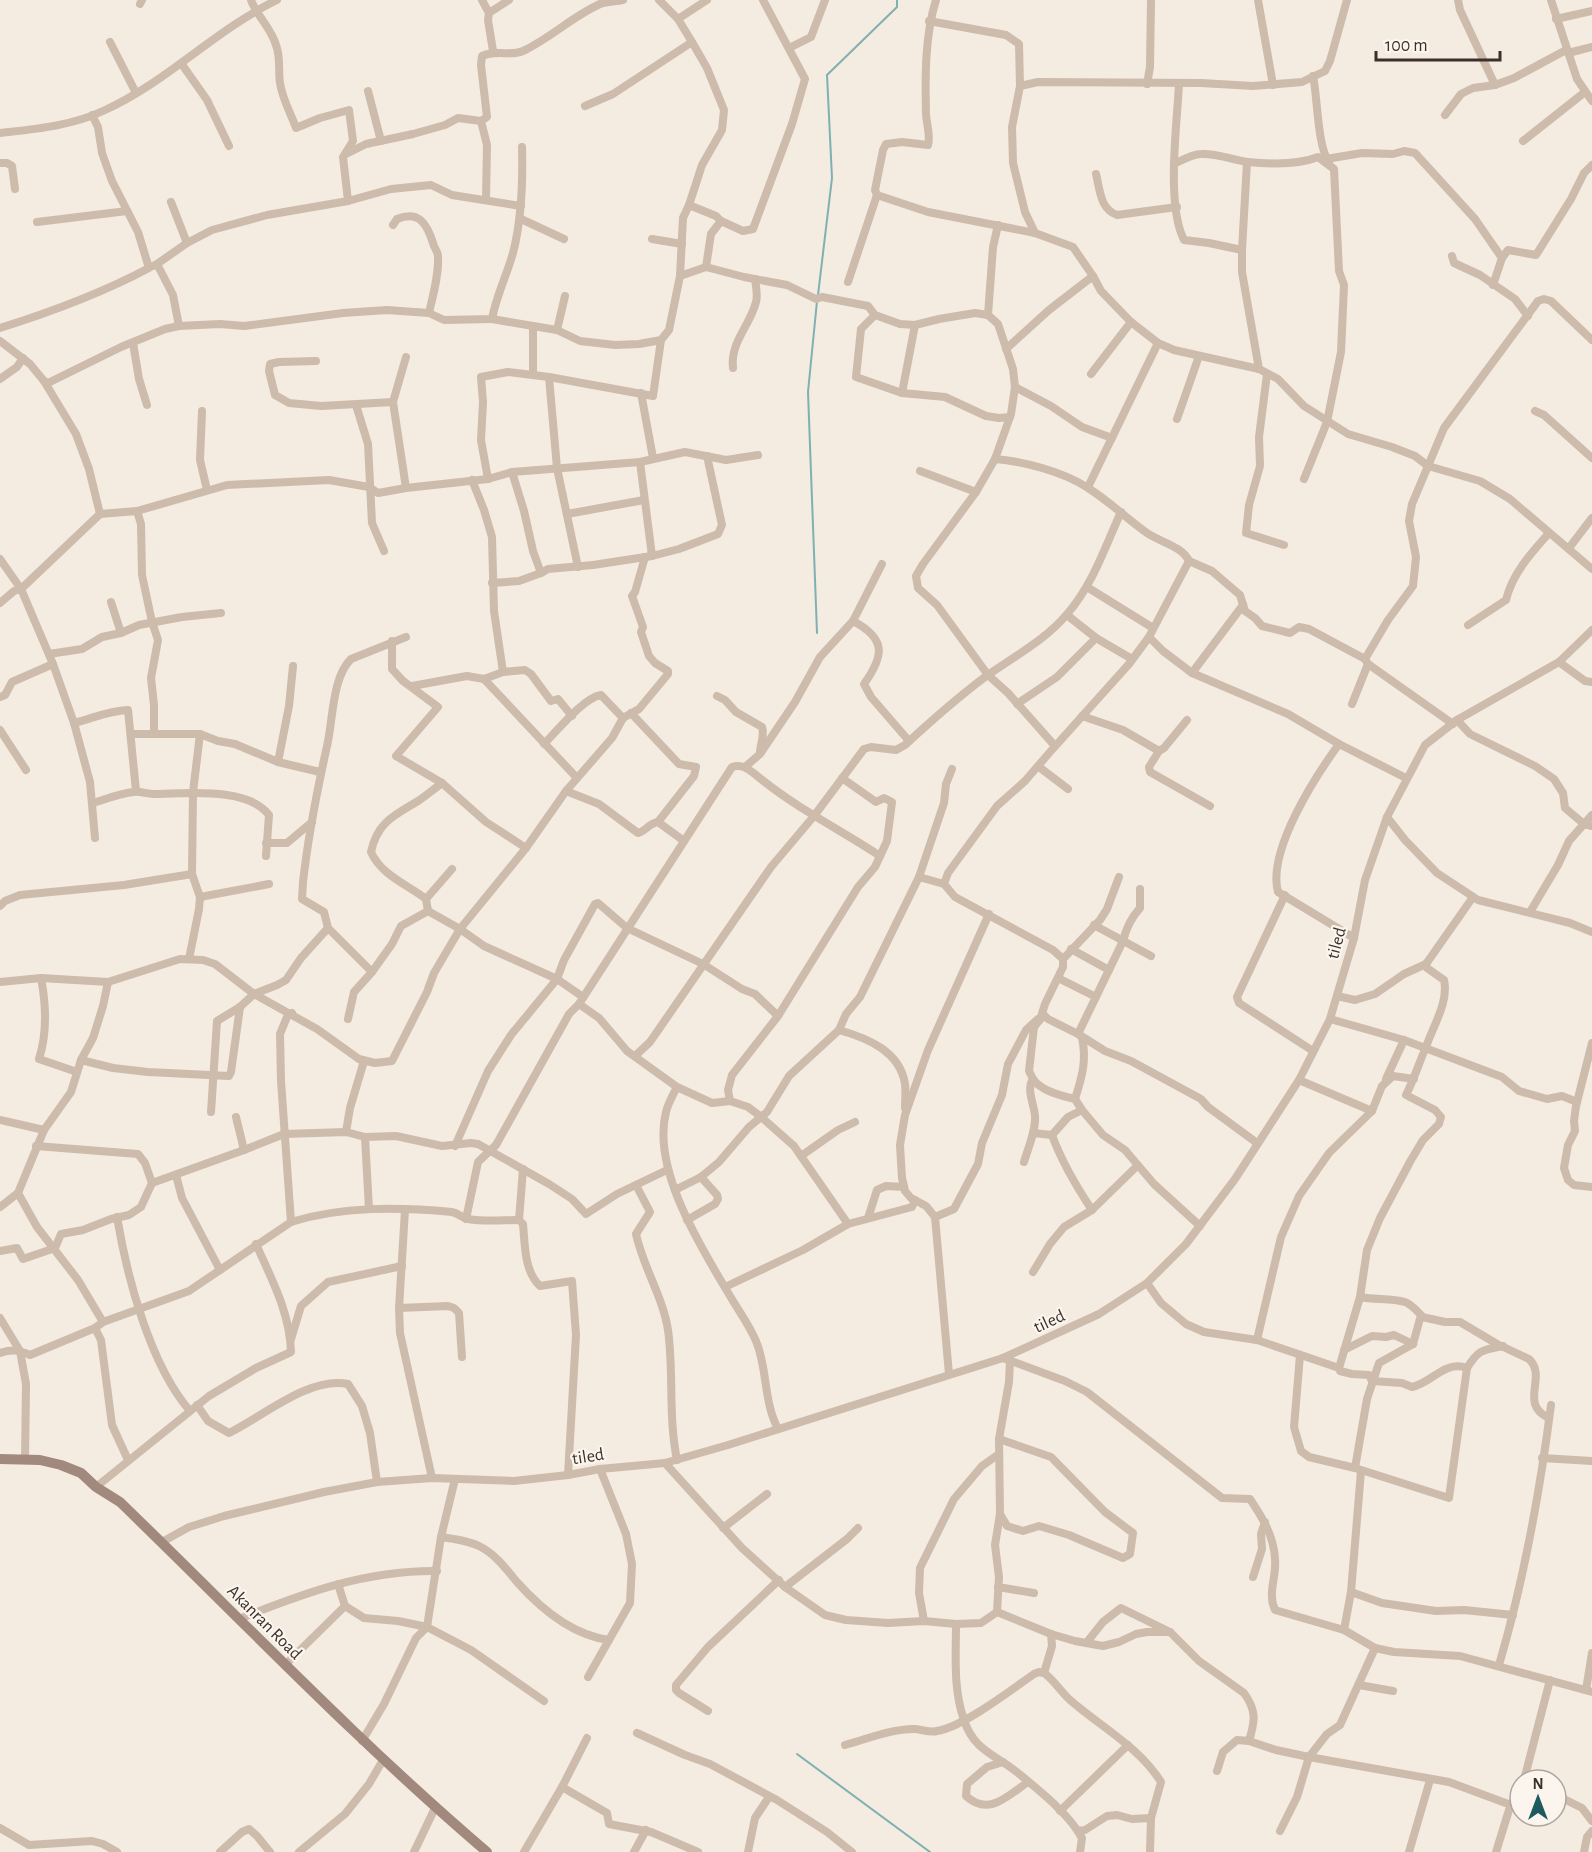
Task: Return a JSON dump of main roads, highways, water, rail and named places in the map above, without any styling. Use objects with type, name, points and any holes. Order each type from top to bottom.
[{"type":"main road","name":"Akanran Road","points":[[0,1459],[61,1465],[81,1473],[96,1487],[120,1502],[362,1741],[487,1852]]},
{"type":"waterway","points":[[818,295],[832,178],[827,75],[897,7],[897,0]]},
{"type":"waterway","points":[[817,301],[808,392],[817,633]]},
{"type":"waterway","points":[[797,1754],[930,1852]]}]
